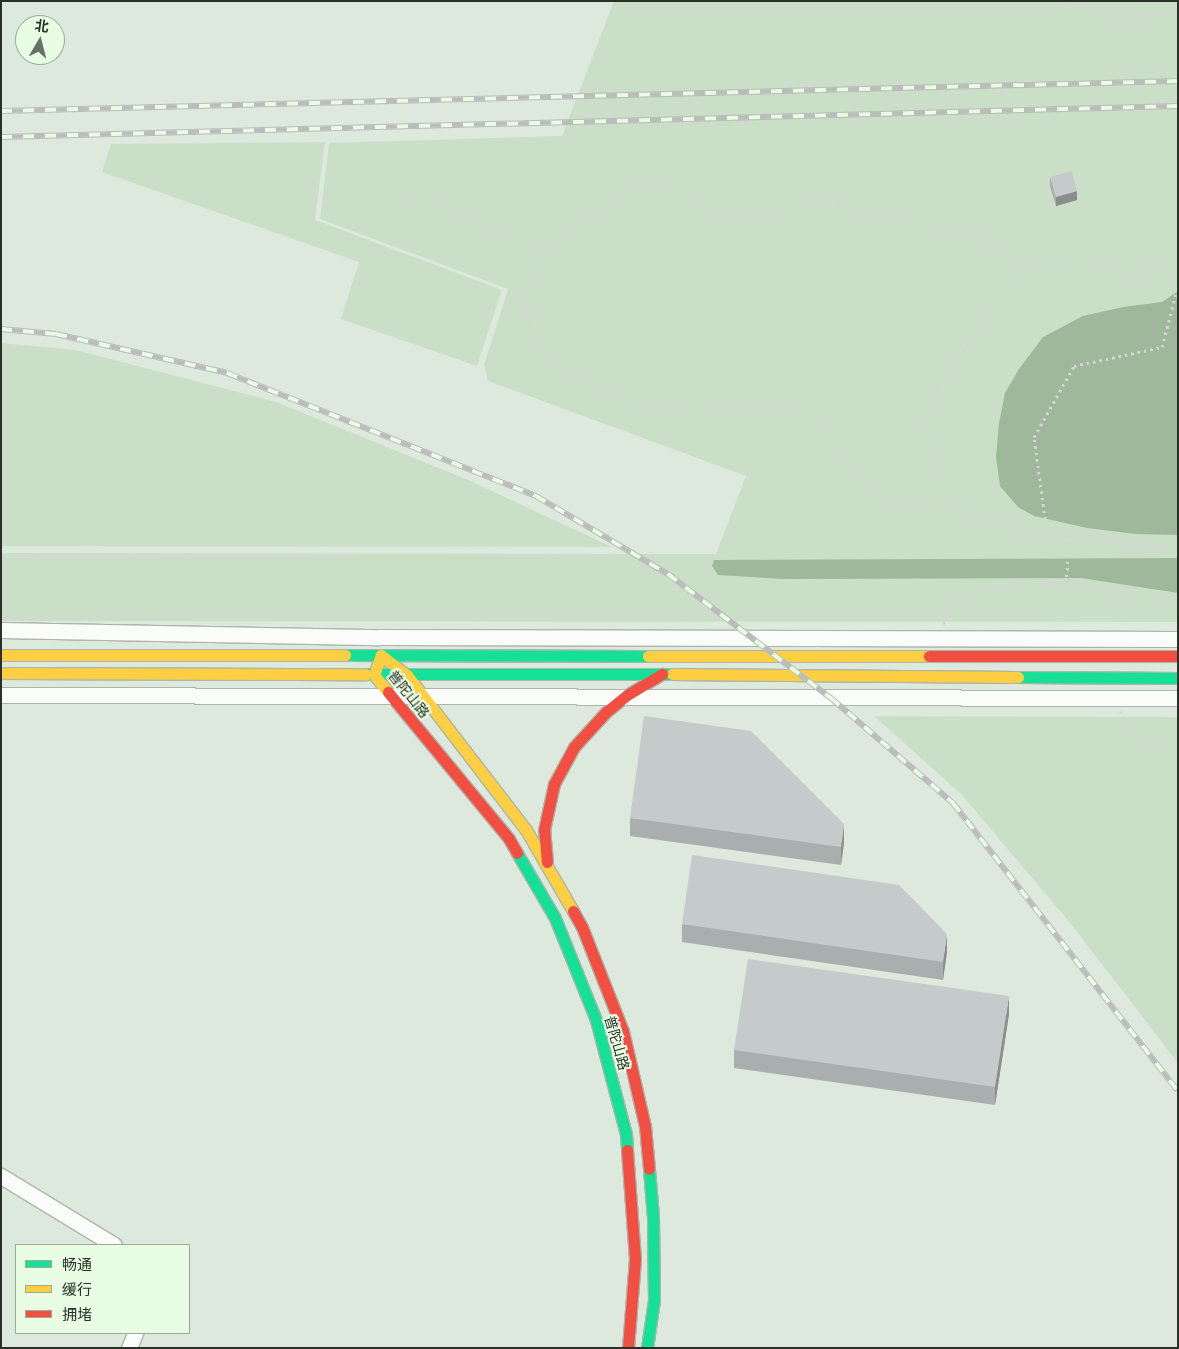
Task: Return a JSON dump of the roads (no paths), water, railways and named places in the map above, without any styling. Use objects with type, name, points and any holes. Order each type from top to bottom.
[{"type":"main road","points":[[1,655],[1178,656]]},
{"type":"main road","name":"普陀山路","points":[[628,1348],[635,1259],[626,1134],[596,1020],[556,918],[509,839],[374,675],[381,655],[407,675],[526,830],[582,928],[623,1031],[645,1126],[653,1226],[654,1300],[647,1348]]},
{"type":"main road","points":[[1,673],[662,674],[1178,678]]},
{"type":"main road","points":[[548,869],[544,830],[554,784],[574,748],[606,712],[627,694],[662,674]]},
{"type":"street","points":[[1,630],[380,637],[1178,639]]},
{"type":"street","points":[[380,637],[381,655]]},
{"type":"street","points":[[1,695],[423,696],[627,694],[831,698],[1178,698]]},
{"type":"street","points":[[1,1176],[112,1244]]},
{"type":"street","points":[[129,1348],[135,1334]]},
{"type":"railway","points":[[1,111],[1178,81]]},
{"type":"railway","points":[[1,137],[1178,106]]},
{"type":"railway","points":[[1,329],[56,334],[227,373],[536,496],[668,574],[831,698],[953,803],[1178,1091]]}]
